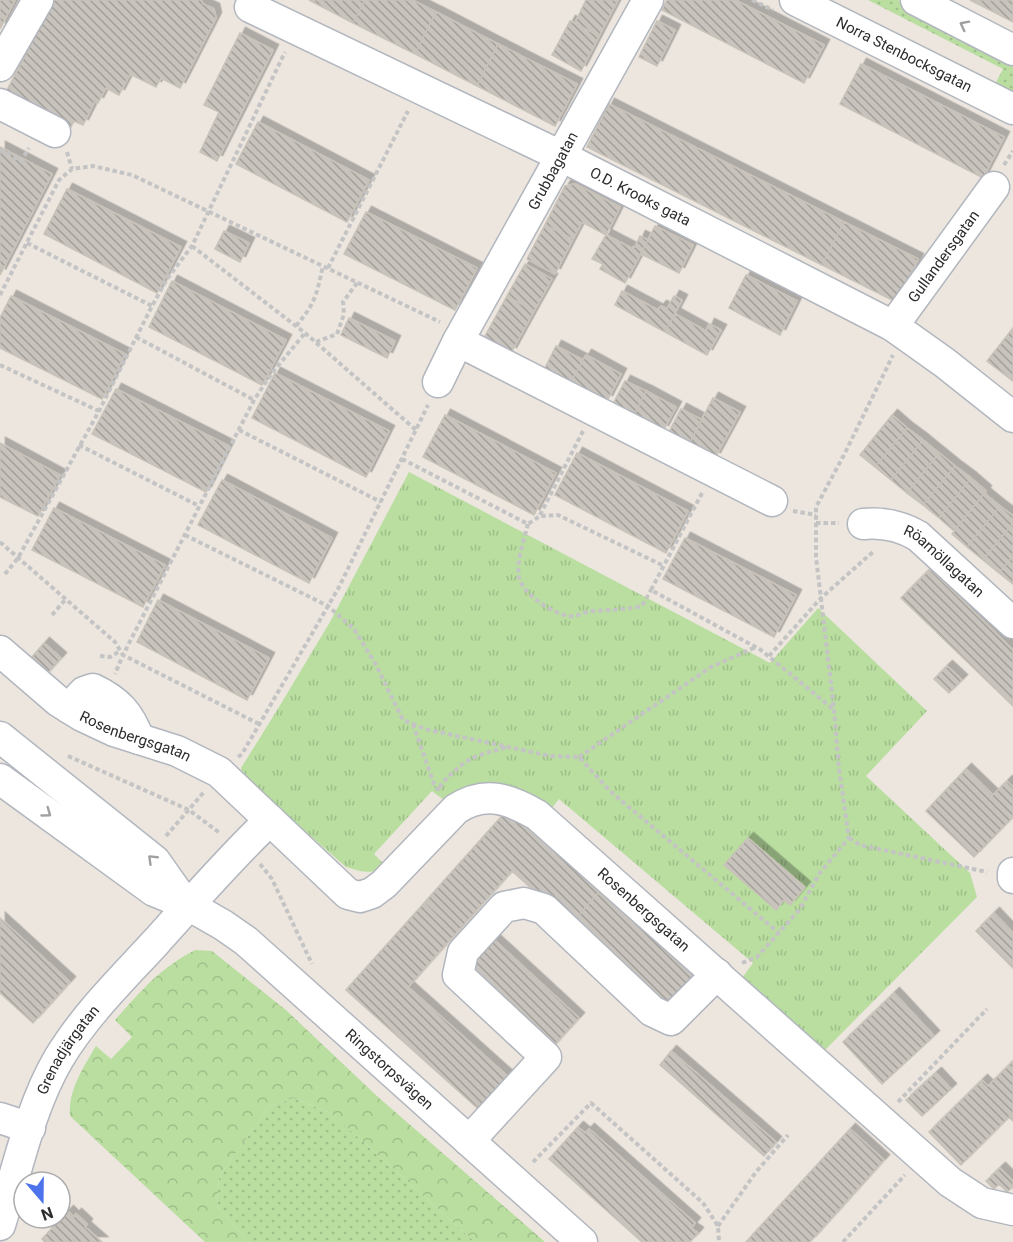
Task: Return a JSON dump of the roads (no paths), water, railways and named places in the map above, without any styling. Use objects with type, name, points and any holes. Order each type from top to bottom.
[{"type":"street","points":[[0,66],[38,0]]},
{"type":"street","name":"Grubbagatan","points":[[438,382],[460,337],[648,0]]},
{"type":"street","name":"Norra Stenbocksgatan","points":[[795,0],[1013,109]]},
{"type":"street","points":[[916,0],[1013,50]]},
{"type":"street","name":"O.D. Krooks gata","points":[[252,4],[296,29],[561,156],[898,330],[945,363],[1013,417]]},
{"type":"street","points":[[0,104],[55,132]]},
{"type":"street","name":"Gullandersgatan","points":[[898,330],[994,187]]},
{"type":"street","points":[[460,337],[594,410],[772,501]]},
{"type":"street","name":"Röamöllagatan","points":[[863,524],[876,522],[906,529],[918,536],[1013,623]]},
{"type":"street","name":"Rosenbergsgatan","points":[[0,651],[69,708],[114,730],[177,751],[219,772],[348,894],[360,897],[372,893],[384,884],[445,804],[464,804],[494,798],[507,800],[537,815],[950,1182],[982,1203],[1013,1210]]},
{"type":"street","points":[[69,708],[84,693],[93,689],[123,709],[133,723],[139,739]]},
{"type":"street","name":"Ringstorpsvägen","points":[[0,737],[149,856],[165,872],[188,905]]},
{"type":"street","name":"Ringstorpsvägen","points":[[0,779],[153,891],[188,905],[246,941],[582,1242]]},
{"type":"street","points":[[188,905],[241,847],[270,820]]},
{"type":"street","points":[[469,1141],[546,1057],[458,975],[463,952],[504,907],[524,903],[544,909],[652,1011],[671,1020],[721,977]]},
{"type":"street","name":"Grenadjärgatan","points":[[0,1225],[7,1179],[58,1059],[107,996],[188,905]]},
{"type":"street","points":[[0,1118],[30,1128]]}]
